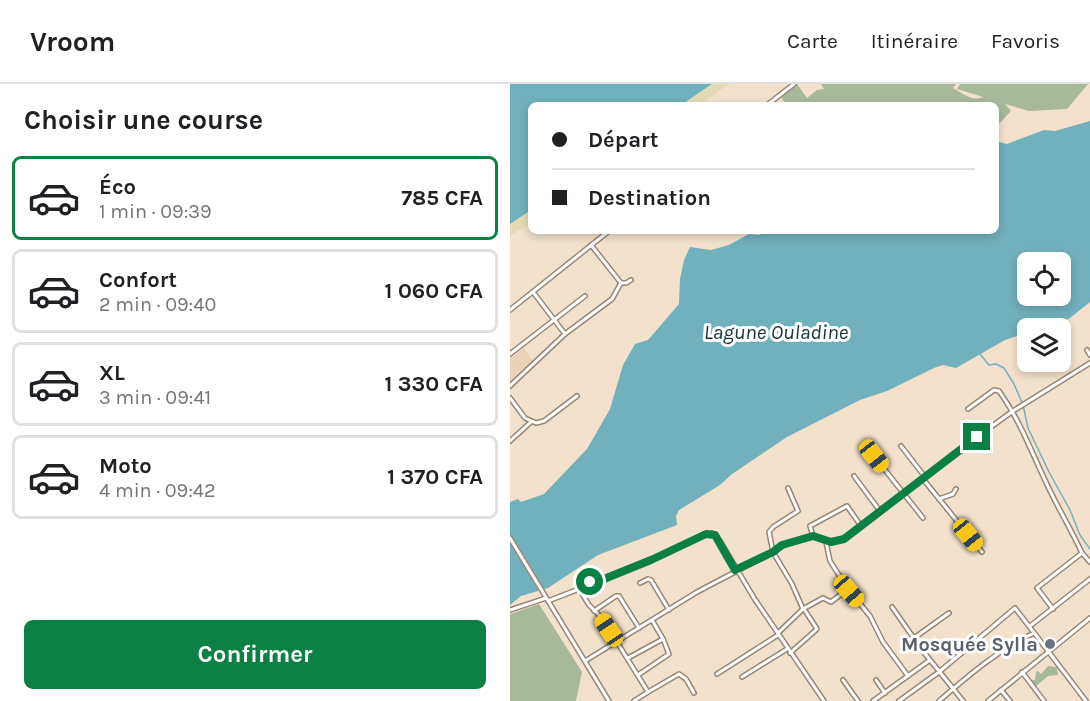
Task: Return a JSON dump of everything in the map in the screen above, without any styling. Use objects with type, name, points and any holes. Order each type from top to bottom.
[{"type":"street","points":[[771,102],[794,84]]},
{"type":"street","points":[[510,310],[605,234]]},
{"type":"street","points":[[591,245],[621,283]]},
{"type":"street","points":[[621,283],[631,280]]},
{"type":"street","points":[[510,386],[565,334],[612,298],[621,283]]},
{"type":"street","points":[[533,292],[565,334]]},
{"type":"street","points":[[510,354],[585,296]]},
{"type":"street","points":[[1088,350],[1090,355]]},
{"type":"street","points":[[585,661],[697,592],[782,545],[813,536],[826,542],[844,539],[1013,411],[1090,363]]},
{"type":"street","points":[[968,409],[997,389],[1013,411],[1044,479],[1082,553],[1090,562]]},
{"type":"street","points":[[510,398],[531,422],[540,423],[577,396]]},
{"type":"street","points":[[510,441],[531,422]]},
{"type":"street","points":[[901,446],[939,499],[982,552]]},
{"type":"street","points":[[874,456],[923,518]]},
{"type":"street","points":[[854,476],[880,512]]},
{"type":"street","points":[[788,488],[798,511],[770,530],[773,552],[803,609],[817,629],[790,653]]},
{"type":"street","points":[[939,499],[953,494],[956,489]]},
{"type":"street","points":[[813,536],[810,526],[846,506],[861,526]]},
{"type":"street","points":[[510,610],[579,589],[590,582],[599,581],[651,560],[706,534],[715,535],[735,570],[824,701]]},
{"type":"street","points":[[510,538],[609,701]]},
{"type":"street","points":[[826,542],[830,561],[848,590],[870,616],[887,648],[908,676]]},
{"type":"street","points":[[1053,609],[1036,588],[1082,553]]},
{"type":"street","points":[[1030,626],[1090,579]]},
{"type":"street","points":[[640,583],[651,580],[669,610]]},
{"type":"street","points":[[579,589],[617,642],[648,692]]},
{"type":"street","points":[[717,674],[778,634],[803,609],[823,598],[831,603],[848,590]]},
{"type":"street","points":[[594,611],[619,596],[639,628]]},
{"type":"street","points":[[892,607],[913,638],[963,701]]},
{"type":"street","points":[[899,701],[939,672],[1012,609],[1016,609],[1086,701]]},
{"type":"street","points":[[913,638],[949,613]]},
{"type":"street","points":[[988,701],[1090,618]]},
{"type":"street","points":[[638,675],[668,655],[663,639],[652,620]]},
{"type":"street","points":[[939,701],[1005,648],[1034,633]]},
{"type":"street","points":[[627,658],[663,639]]},
{"type":"street","points":[[742,677],[787,649]]},
{"type":"street","points":[[873,701],[930,660]]},
{"type":"street","points":[[1022,672],[1044,701]]},
{"type":"street","points":[[634,701],[680,674],[694,693]]},
{"type":"street","points":[[843,680],[858,701]]},
{"type":"street","points":[[876,680],[885,693]]},
{"type":"street","points":[[1001,690],[1010,701]]},
{"type":"shaded area","points":[[522,346],[534,362],[510,383],[510,356]]},
{"type":"green space","points":[[797,84],[807,98],[817,90],[824,89],[821,84],[956,84],[953,88],[968,96],[979,98],[983,97],[957,89],[960,84],[1088,84],[1067,109],[1029,111],[1005,104],[1011,111],[999,124],[999,102],[785,102],[781,97]]},
{"type":"green space","points":[[539,604],[582,672],[576,701],[510,701],[510,614]]},
{"type":"green space","points":[[1048,666],[1057,667],[1058,675],[1048,676],[1034,688],[1032,680],[1035,680],[1036,672],[1041,674]]},
{"type":"sand","points":[[712,84],[729,84],[704,102],[685,102]]},
{"type":"sand","points":[[528,212],[528,224],[510,236],[510,224]]},
{"type":"water","points":[[510,84],[712,84],[685,102],[528,102],[528,212],[510,224]]},
{"type":"water","name":"Lagune Ouladine","points":[[1090,121],[1090,302],[1070,318],[1017,318],[1017,336],[1005,340],[956,368],[943,365],[934,368],[887,391],[860,400],[787,437],[732,474],[720,485],[679,510],[676,516],[677,525],[598,555],[548,588],[521,596],[510,605],[510,502],[518,499],[521,502],[544,494],[587,449],[610,409],[623,365],[635,344],[648,340],[679,304],[680,279],[684,260],[690,247],[711,250],[729,245],[749,234],[999,234],[999,142],[1007,144],[1044,130],[1055,131]]},
{"type":"waterway","points":[[980,354],[989,365],[996,364],[1004,368],[1014,384],[1023,405],[1028,428],[1070,510],[1080,535],[1090,549]]},
{"type":"place","name":"Mosquée Sylla","points":[[1050,644]]},
{"type":"route","points":[[590,582],[599,581],[712,533],[720,542],[735,570],[773,552],[777,547],[813,536],[826,542],[837,542],[977,437]]}]
